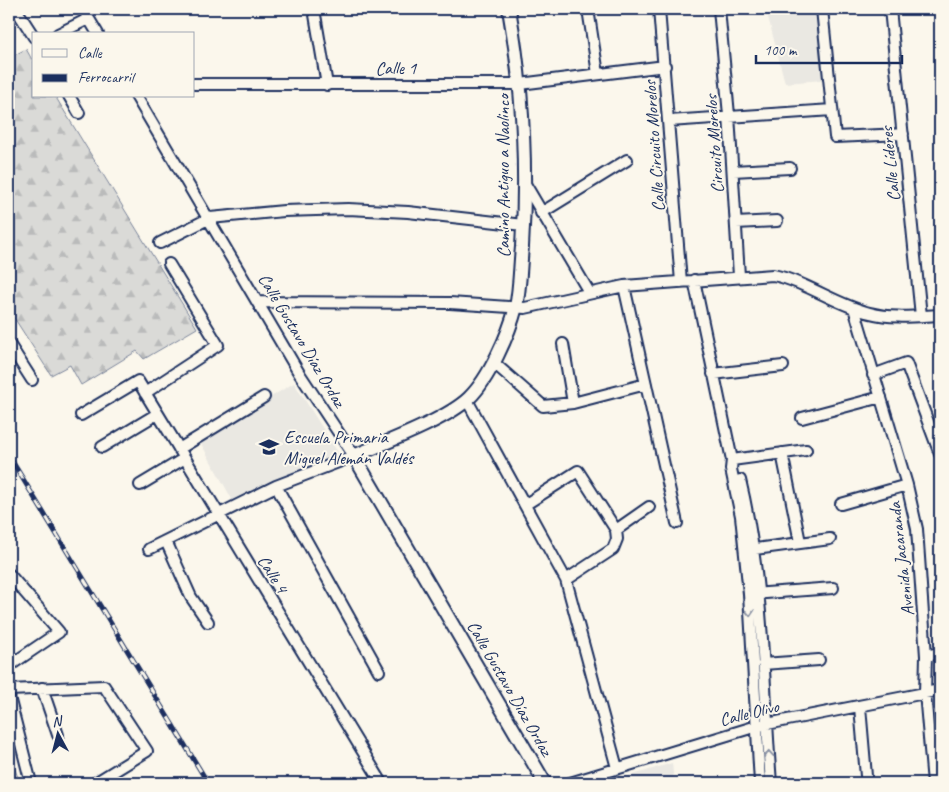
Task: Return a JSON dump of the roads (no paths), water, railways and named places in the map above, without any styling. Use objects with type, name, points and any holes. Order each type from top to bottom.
[{"type":"main road","name":"Camino Antiguo a Naolinco","points":[[354,456],[444,415],[467,400],[482,384],[494,363],[516,308],[523,226],[524,182],[520,84],[509,9]]},
{"type":"main road","name":"Calle Gustavo Díaz Ordaz","points":[[354,456],[545,783]]},
{"type":"street","points":[[16,9],[32,34]]},
{"type":"street","points":[[83,9],[97,32]]},
{"type":"street","points":[[314,9],[328,85]]},
{"type":"street","points":[[588,9],[598,74]]},
{"type":"street","name":"Calle Circuito Morelos","points":[[659,9],[681,282]]},
{"type":"street","name":"Circuito Morelos","points":[[719,9],[729,115],[739,276]]},
{"type":"street","points":[[822,9],[835,136],[903,134]]},
{"type":"street","name":"Calle Líderes","points":[[890,9],[921,316]]},
{"type":"street","points":[[62,32],[88,19]]},
{"type":"street","name":"Calle 1","points":[[195,84],[520,84],[664,66]]},
{"type":"street","points":[[70,98],[79,113]]},
{"type":"street","name":"Calle Gustavo Díaz Ordaz","points":[[137,98],[210,218],[299,373],[354,456]]},
{"type":"street","points":[[669,120],[832,110]]},
{"type":"street","points":[[541,213],[627,160]]},
{"type":"street","points":[[733,172],[790,168]]},
{"type":"street","points":[[524,182],[589,292]]},
{"type":"street","points":[[160,243],[210,218],[348,209],[408,212],[523,226]]},
{"type":"street","points":[[736,223],[777,221]]},
{"type":"street","points":[[145,393],[218,345],[169,264]]},
{"type":"street","points":[[258,302],[450,303],[516,308],[534,307],[589,292],[624,286],[739,276],[773,276],[790,279],[854,308],[887,316],[940,315]]},
{"type":"street","points":[[694,280],[732,460],[731,469],[750,550],[763,664],[760,783]]},
{"type":"street","points":[[624,286],[677,524]]},
{"type":"street","name":"Avenida Jacaranda","points":[[854,308],[907,485],[917,529],[926,656],[925,693],[932,783]]},
{"type":"street","points":[[9,344],[32,380]]},
{"type":"street","points":[[563,344],[573,403]]},
{"type":"street","points":[[494,363],[539,404],[548,407],[573,403],[646,384]]},
{"type":"street","points":[[873,375],[906,363],[940,454]]},
{"type":"street","points":[[713,374],[783,366]]},
{"type":"street","name":"Calle 4","points":[[81,415],[138,381],[382,783]]},
{"type":"street","points":[[140,485],[182,453],[264,397]]},
{"type":"street","points":[[802,418],[881,397]]},
{"type":"street","points":[[467,400],[526,504],[566,580],[617,768]]},
{"type":"street","points":[[102,447],[157,414]]},
{"type":"street","points":[[732,460],[806,450]]},
{"type":"street","points":[[782,453],[800,542]]},
{"type":"street","name":"Camino Antiguo a Naolinco","points":[[149,550],[276,486],[354,456]]},
{"type":"street","points":[[526,504],[578,471],[616,530],[617,540],[613,549],[566,580]]},
{"type":"street","points":[[841,504],[907,485]]},
{"type":"street","points":[[276,486],[379,671]]},
{"type":"street","points":[[616,530],[649,507]]},
{"type":"street","points":[[750,550],[830,539]]},
{"type":"street","points":[[166,541],[192,597],[208,622]]},
{"type":"street","points":[[9,574],[59,632],[9,666]]},
{"type":"street","points":[[754,594],[833,588]]},
{"type":"street","points":[[754,594],[761,725],[771,783]]},
{"type":"street","points":[[926,656],[940,653]]},
{"type":"street","points":[[763,664],[819,660]]},
{"type":"street","points":[[9,690],[104,686],[147,751],[95,783]]},
{"type":"street","points":[[42,688],[58,735]]},
{"type":"street","name":"Calle Olivo","points":[[570,783],[761,725],[940,690]]},
{"type":"street","points":[[9,697],[31,783]]},
{"type":"street","points":[[860,707],[866,776]]},
{"type":"railway","points":[[9,456],[208,783]]},
{"type":"place","name":"Escuela Primaria Miguel Alemán Valdés","points":[[269,447]]}]
